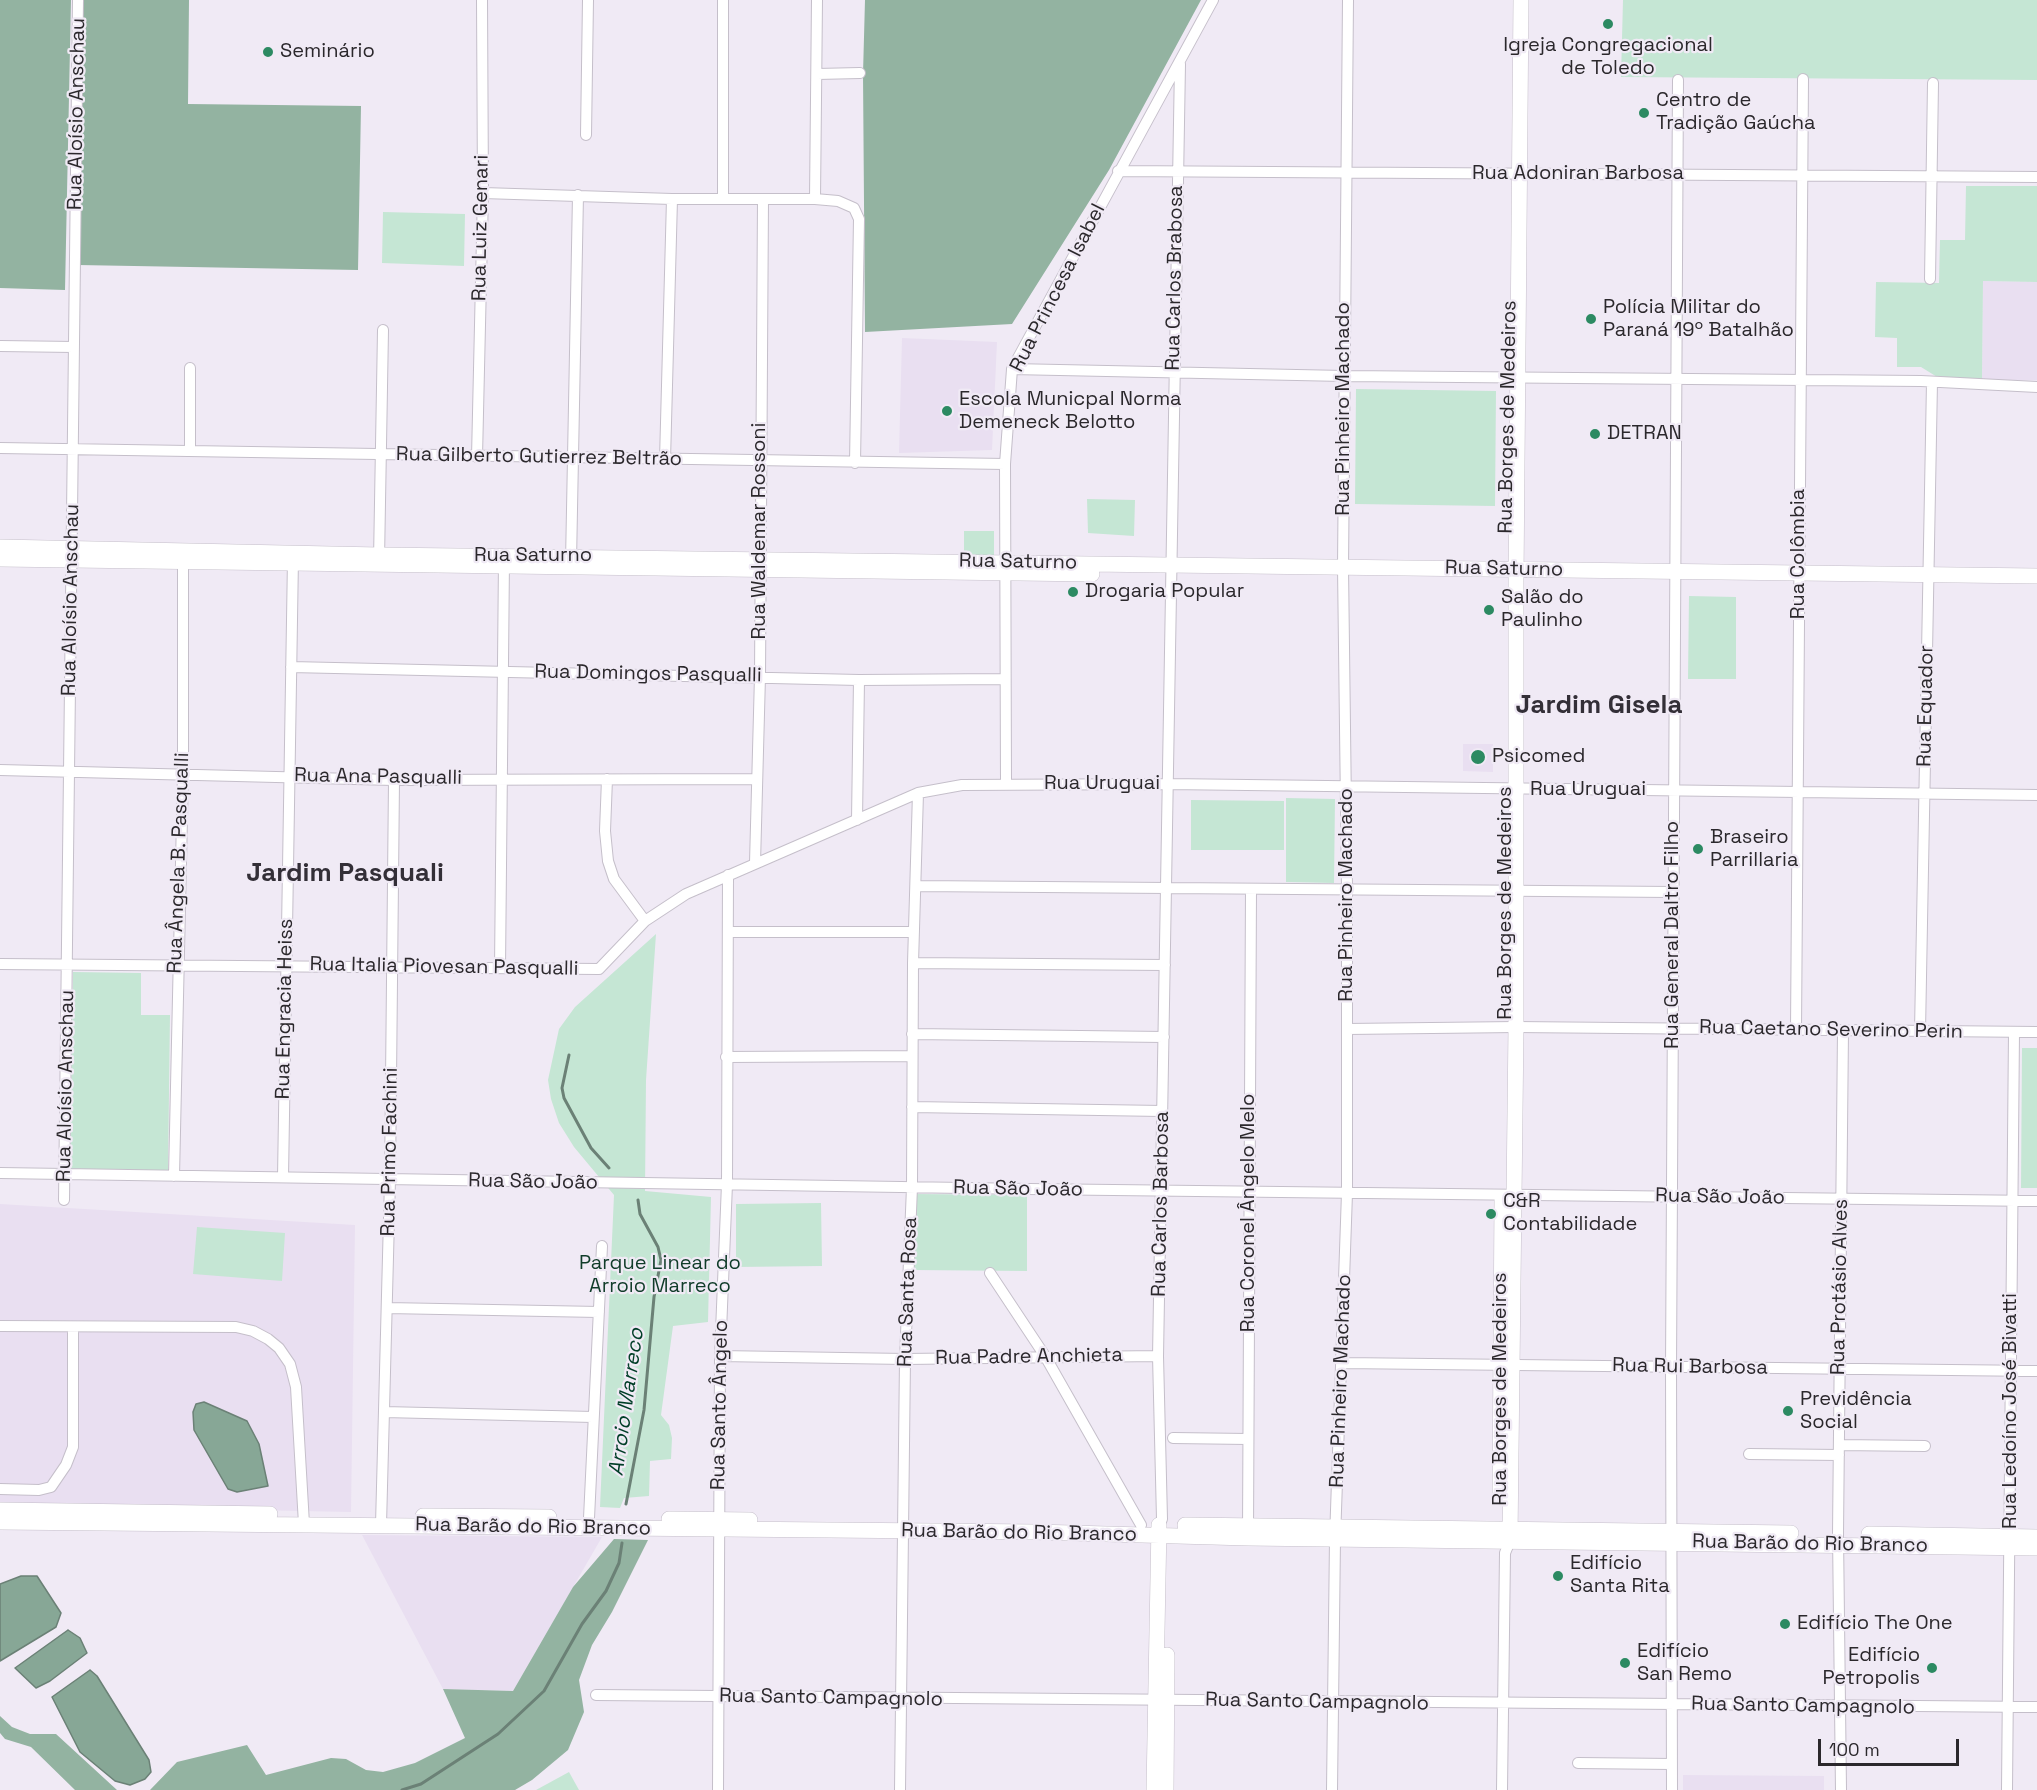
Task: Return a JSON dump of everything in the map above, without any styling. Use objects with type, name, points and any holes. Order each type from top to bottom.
[{"type":"street","name":"Rua Aloísio Anschau","points":[[64,1200],[78,0]]},
{"type":"street","name":"Rua Luiz Genari","points":[[477,457],[483,193],[482,0]]},
{"type":"street","points":[[586,135],[588,0]]},
{"type":"street","points":[[723,0],[723,199]]},
{"type":"street","points":[[815,199],[817,0]]},
{"type":"street","name":"Rua Princesa Isabel","points":[[1006,783],[1005,464],[1012,369],[1213,0]]},
{"type":"street","name":"Rua Pinheiro Machado","points":[[1332,1790],[1336,1533],[1347,1193],[1347,888],[1343,572],[1348,0]]},
{"type":"street","name":"Rua Borges de Medeiros","points":[[1514,0],[1516,174]]},
{"type":"street","name":"Rua Borges de Medeiros","points":[[1505,1539],[1507,1195],[1511,1027],[1513,377],[1521,0]]},
{"type":"street","name":"Rua Carlos Brabosa","points":[[1166,889],[1180,64]]},
{"type":"street","points":[[817,74],[860,73]]},
{"type":"street","name":"Rua Colômbia","points":[[1796,1030],[1803,79]]},
{"type":"street","name":"Rua General Daltro Filho","points":[[1672,1790],[1672,892],[1677,80]]},
{"type":"street","points":[[1930,279],[1933,83]]},
{"type":"street","name":"Rua Adoniran Barbosa","points":[[1118,171],[2037,177]]},
{"type":"street","points":[[483,193],[672,199],[815,199],[838,201],[854,208],[859,219],[855,463]]},
{"type":"street","points":[[571,562],[578,195]]},
{"type":"street","points":[[665,460],[672,199]]},
{"type":"street","name":"Rua Waldemar Rossoni","points":[[754,863],[760,676],[763,199]]},
{"type":"street","points":[[379,560],[383,330]]},
{"type":"street","points":[[0,345],[74,347]]},
{"type":"street","points":[[190,368],[190,451]]},
{"type":"street","points":[[1012,369],[1344,376],[1932,382],[2037,387]]},
{"type":"street","name":"Rua Equador","points":[[1920,1031],[1932,382]]},
{"type":"street","name":"Rua Gilberto Gutierrez Beltrão","points":[[0,448],[1005,464]]},
{"type":"street","name":"Rua Saturno","points":[[0,547],[72,554],[504,562],[1799,578],[1928,579],[2037,576]]},
{"type":"street","name":"Rua Saturno","points":[[0,559],[72,554]]},
{"type":"street","name":"Rua Ângela B. Pasqualli","points":[[174,1176],[183,773],[183,556]]},
{"type":"street","name":"Rua Engracia Heiss","points":[[283,1177],[293,558]]},
{"type":"street","points":[[500,968],[500,779],[504,562]]},
{"type":"street","name":"Rua Saturno","points":[[1928,579],[2037,584]]},
{"type":"street","name":"Rua Domingos Pasqualli","points":[[291,667],[859,680],[1005,679]]},
{"type":"street","points":[[857,820],[859,680]]},
{"type":"street","name":"Rua Ana Pasqualli","points":[[0,770],[291,775],[394,780],[756,779]]},
{"type":"street","points":[[608,779],[605,831],[608,861],[624,895],[645,921]]},
{"type":"street","name":"Rua Primo Fachini","points":[[381,1520],[390,1180],[394,780]]},
{"type":"street","name":"Rua Uruguai","points":[[599,969],[645,921],[686,894],[918,793],[962,785],[1168,784],[2037,795]]},
{"type":"street","name":"Rua Santa Rosa","points":[[900,1790],[905,1359],[912,1187],[911,1056],[918,793]]},
{"type":"street","name":"Rua Santo Ângelo","points":[[718,1790],[718,1525],[720,1356],[727,1184],[728,875]]},
{"type":"street","points":[[916,886],[1672,892]]},
{"type":"street","name":"Rua Carlos Barbosa","points":[[1160,1785],[1163,1528],[1158,1356],[1166,889]]},
{"type":"street","name":"Rua Coronel Ângelo Melo","points":[[1248,1532],[1251,889]]},
{"type":"street","points":[[728,932],[914,932]]},
{"type":"street","points":[[913,963],[1165,965]]},
{"type":"street","name":"Rua Italia Piovesan Pasqualli","points":[[0,964],[599,969]]},
{"type":"street","name":"Rua Caetano Severino Perin","points":[[1347,1029],[1511,1027],[2037,1032]]},
{"type":"street","name":"Rua Protásio Alves","points":[[1841,1790],[1842,1708],[1838,1539],[1843,1030]]},
{"type":"street","name":"Rua Ledoíno José Bivatti","points":[[2007,1790],[2014,1032]]},
{"type":"street","points":[[912,1034],[1164,1037]]},
{"type":"street","points":[[726,1057],[911,1056]]},
{"type":"street","points":[[912,1107],[1162,1110]]},
{"type":"street","name":"Rua São João","points":[[0,1173],[1161,1191],[2037,1201]]},
{"type":"street","points":[[589,1518],[602,1246]]},
{"type":"street","points":[[990,1273],[1045,1356],[1141,1525]]},
{"type":"street","points":[[387,1308],[599,1312]]},
{"type":"street","points":[[0,1326],[236,1327],[253,1331],[279,1348],[290,1364],[296,1387],[304,1519]]},
{"type":"street","points":[[0,1489],[39,1490],[51,1487],[66,1465],[73,1446],[73,1327]]},
{"type":"street","name":"Rua Padre Anchieta","points":[[720,1356],[905,1359],[1158,1356]]},
{"type":"street","name":"Rua Rui Barbosa","points":[[1343,1363],[2037,1371]]},
{"type":"street","points":[[384,1412],[593,1417]]},
{"type":"street","points":[[1173,1437],[1248,1439]]},
{"type":"street","points":[[1749,1454],[1925,1446]]},
{"type":"street","name":"Rua Barão do Rio Branco","points":[[0,1510],[57,1516],[718,1525],[1163,1528],[1505,1539],[1672,1537],[2010,1542],[2037,1537]]},
{"type":"street","name":"Rua Barão do Rio Branco","points":[[0,1522],[57,1516]]},
{"type":"street","name":"Rua Barão do Rio Branco","points":[[381,1520],[589,1518],[656,1524]]},
{"type":"street","name":"Rua Barão do Rio Branco","points":[[1101,1528],[1141,1525],[1163,1528]]},
{"type":"street","points":[[1502,1790],[1505,1539]]},
{"type":"street","name":"Rua Barão do Rio Branco","points":[[2010,1542],[2037,1548]]},
{"type":"street","name":"Rua Santo Campagnolo","points":[[596,1695],[1842,1708],[2037,1707]]},
{"type":"street","points":[[1578,1763],[1672,1764]]},
{"type":"shaded area","points":[[0,0],[71,0],[65,290],[0,288]]},
{"type":"shaded area","points":[[83,0],[189,0],[188,104],[361,106],[358,270],[78,265]]},
{"type":"shaded area","points":[[865,0],[1201,0],[1109,170],[1012,324],[865,332],[863,74]]},
{"type":"shaded area","points":[[1983,281],[2037,282],[2037,380],[1982,380]]},
{"type":"shaded area","name":"Escola Municpal Norma Demeneck Belotto","points":[[902,338],[997,342],[992,450],[899,453]]},
{"type":"shaded area","name":"Psicomed","points":[[1463,744],[1493,744],[1493,772],[1463,771]]},
{"type":"shaded area","points":[[0,1204],[355,1225],[351,1512],[0,1505]]},
{"type":"shaded area","points":[[204,1402],[247,1421],[259,1444],[268,1486],[237,1492],[228,1489],[194,1430],[193,1412],[196,1404]]},
{"type":"shaded area","points":[[362,1535],[602,1537],[513,1691],[443,1689]]},
{"type":"shaded area","points":[[614,1539],[648,1540],[612,1612],[592,1645],[579,1680],[584,1712],[568,1750],[532,1780],[515,1790],[150,1790],[177,1762],[247,1745],[266,1775],[331,1758],[346,1759],[366,1770],[383,1772],[415,1763],[465,1738],[443,1689],[513,1691],[573,1587]]},
{"type":"shaded area","points":[[21,1576],[37,1576],[61,1613],[56,1627],[0,1661],[0,1584]]},
{"type":"shaded area","points":[[68,1630],[80,1638],[87,1653],[50,1681],[36,1688],[15,1668]]},
{"type":"shaded area","points":[[90,1670],[97,1676],[149,1760],[151,1772],[145,1779],[130,1785],[115,1781],[80,1752],[52,1697]]},
{"type":"shaded area","points":[[0,1716],[12,1727],[30,1734],[56,1734],[117,1790],[75,1790],[31,1747],[5,1739],[0,1733]]},
{"type":"shaded area","points":[[1683,1775],[1824,1776],[1824,1790],[1683,1790]]},
{"type":"green space","points":[[1623,0],[2037,0],[2037,80],[1621,77]]},
{"type":"green space","points":[[1966,186],[2037,186],[2037,282],[1983,281],[1982,380],[1942,380],[1921,367],[1897,367],[1897,338],[1875,337],[1876,282],[1939,283],[1940,240],[1965,240]]},
{"type":"green space","points":[[383,212],[465,214],[464,266],[382,263]]},
{"type":"green space","points":[[1356,389],[1496,391],[1495,506],[1355,504]]},
{"type":"green space","points":[[1087,499],[1135,500],[1134,536],[1088,533]]},
{"type":"green space","points":[[964,531],[994,531],[994,557],[964,557]]},
{"type":"green space","points":[[1689,596],[1736,597],[1736,679],[1688,679]]},
{"type":"green space","points":[[1286,798],[1335,799],[1334,883],[1286,882]]},
{"type":"green space","points":[[1191,800],[1284,801],[1284,850],[1191,850]]},
{"type":"green space","name":"Parque Linear do Arroio Marreco","points":[[656,934],[646,1080],[645,1191],[711,1197],[708,1322],[673,1326],[661,1415],[669,1425],[672,1438],[671,1459],[650,1461],[649,1496],[624,1498],[620,1508],[600,1507],[614,1195],[574,1147],[559,1123],[551,1099],[548,1080],[559,1029],[575,1007]]},
{"type":"green space","points":[[73,972],[141,973],[141,1015],[170,1015],[168,1171],[70,1170]]},
{"type":"green space","points":[[2022,1048],[2037,1048],[2037,1188],[2021,1188]]},
{"type":"green space","points":[[913,1194],[1027,1195],[1027,1271],[912,1270]]},
{"type":"green space","points":[[821,1203],[822,1266],[736,1267],[736,1204]]},
{"type":"green space","points":[[197,1227],[285,1233],[282,1281],[193,1274]]},
{"type":"green space","points":[[569,1772],[579,1790],[536,1790]]},
{"type":"waterway","name":"Arroio Marreco","points":[[569,1055],[562,1088],[564,1098],[591,1148],[609,1168]]},
{"type":"waterway","name":"Arroio Marreco","points":[[626,1504],[644,1410],[654,1297],[661,1260],[658,1247],[640,1214],[638,1200]]},
{"type":"waterway","name":"Arroio Marreco","points":[[402,1790],[421,1784],[498,1734],[544,1691],[582,1624],[606,1591],[619,1563],[622,1543]]},
{"type":"place","name":"Igreja Congregacional de Toledo","points":[[1608,24]]},
{"type":"place","name":"Seminário","points":[[268,52]]},
{"type":"place","name":"Centro de Tradição Gaúcha","points":[[1644,113]]},
{"type":"place","name":"Polícia Militar do Paraná 19º Batalhão","points":[[1591,319]]},
{"type":"place","name":"Escola Municpal Norma Demeneck Belotto","points":[[947,411]]},
{"type":"place","name":"DETRAN","points":[[1595,434]]},
{"type":"place","name":"Drogaria Popular","points":[[1073,592]]},
{"type":"place","name":"Salão do Paulinho","points":[[1489,610]]},
{"type":"place","name":"Psicomed","points":[[1478,757]]},
{"type":"place","name":"Braseiro Parrillaria","points":[[1698,849]]},
{"type":"place","name":"C&R Contabilidade","points":[[1491,1214]]},
{"type":"place","name":"Previdência Social","points":[[1788,1411]]},
{"type":"place","name":"Edifício Santa Rita","points":[[1558,1576]]},
{"type":"place","name":"Edifício The One","points":[[1785,1624]]},
{"type":"place","name":"Edifício San Remo","points":[[1625,1663]]},
{"type":"place","name":"Edifício Petropolis","points":[[1932,1668]]},
{"type":"district","name":"Jardim Gisela","points":[[1599,706]]},
{"type":"district","name":"Jardim Pasquali","points":[[345,874]]}]
